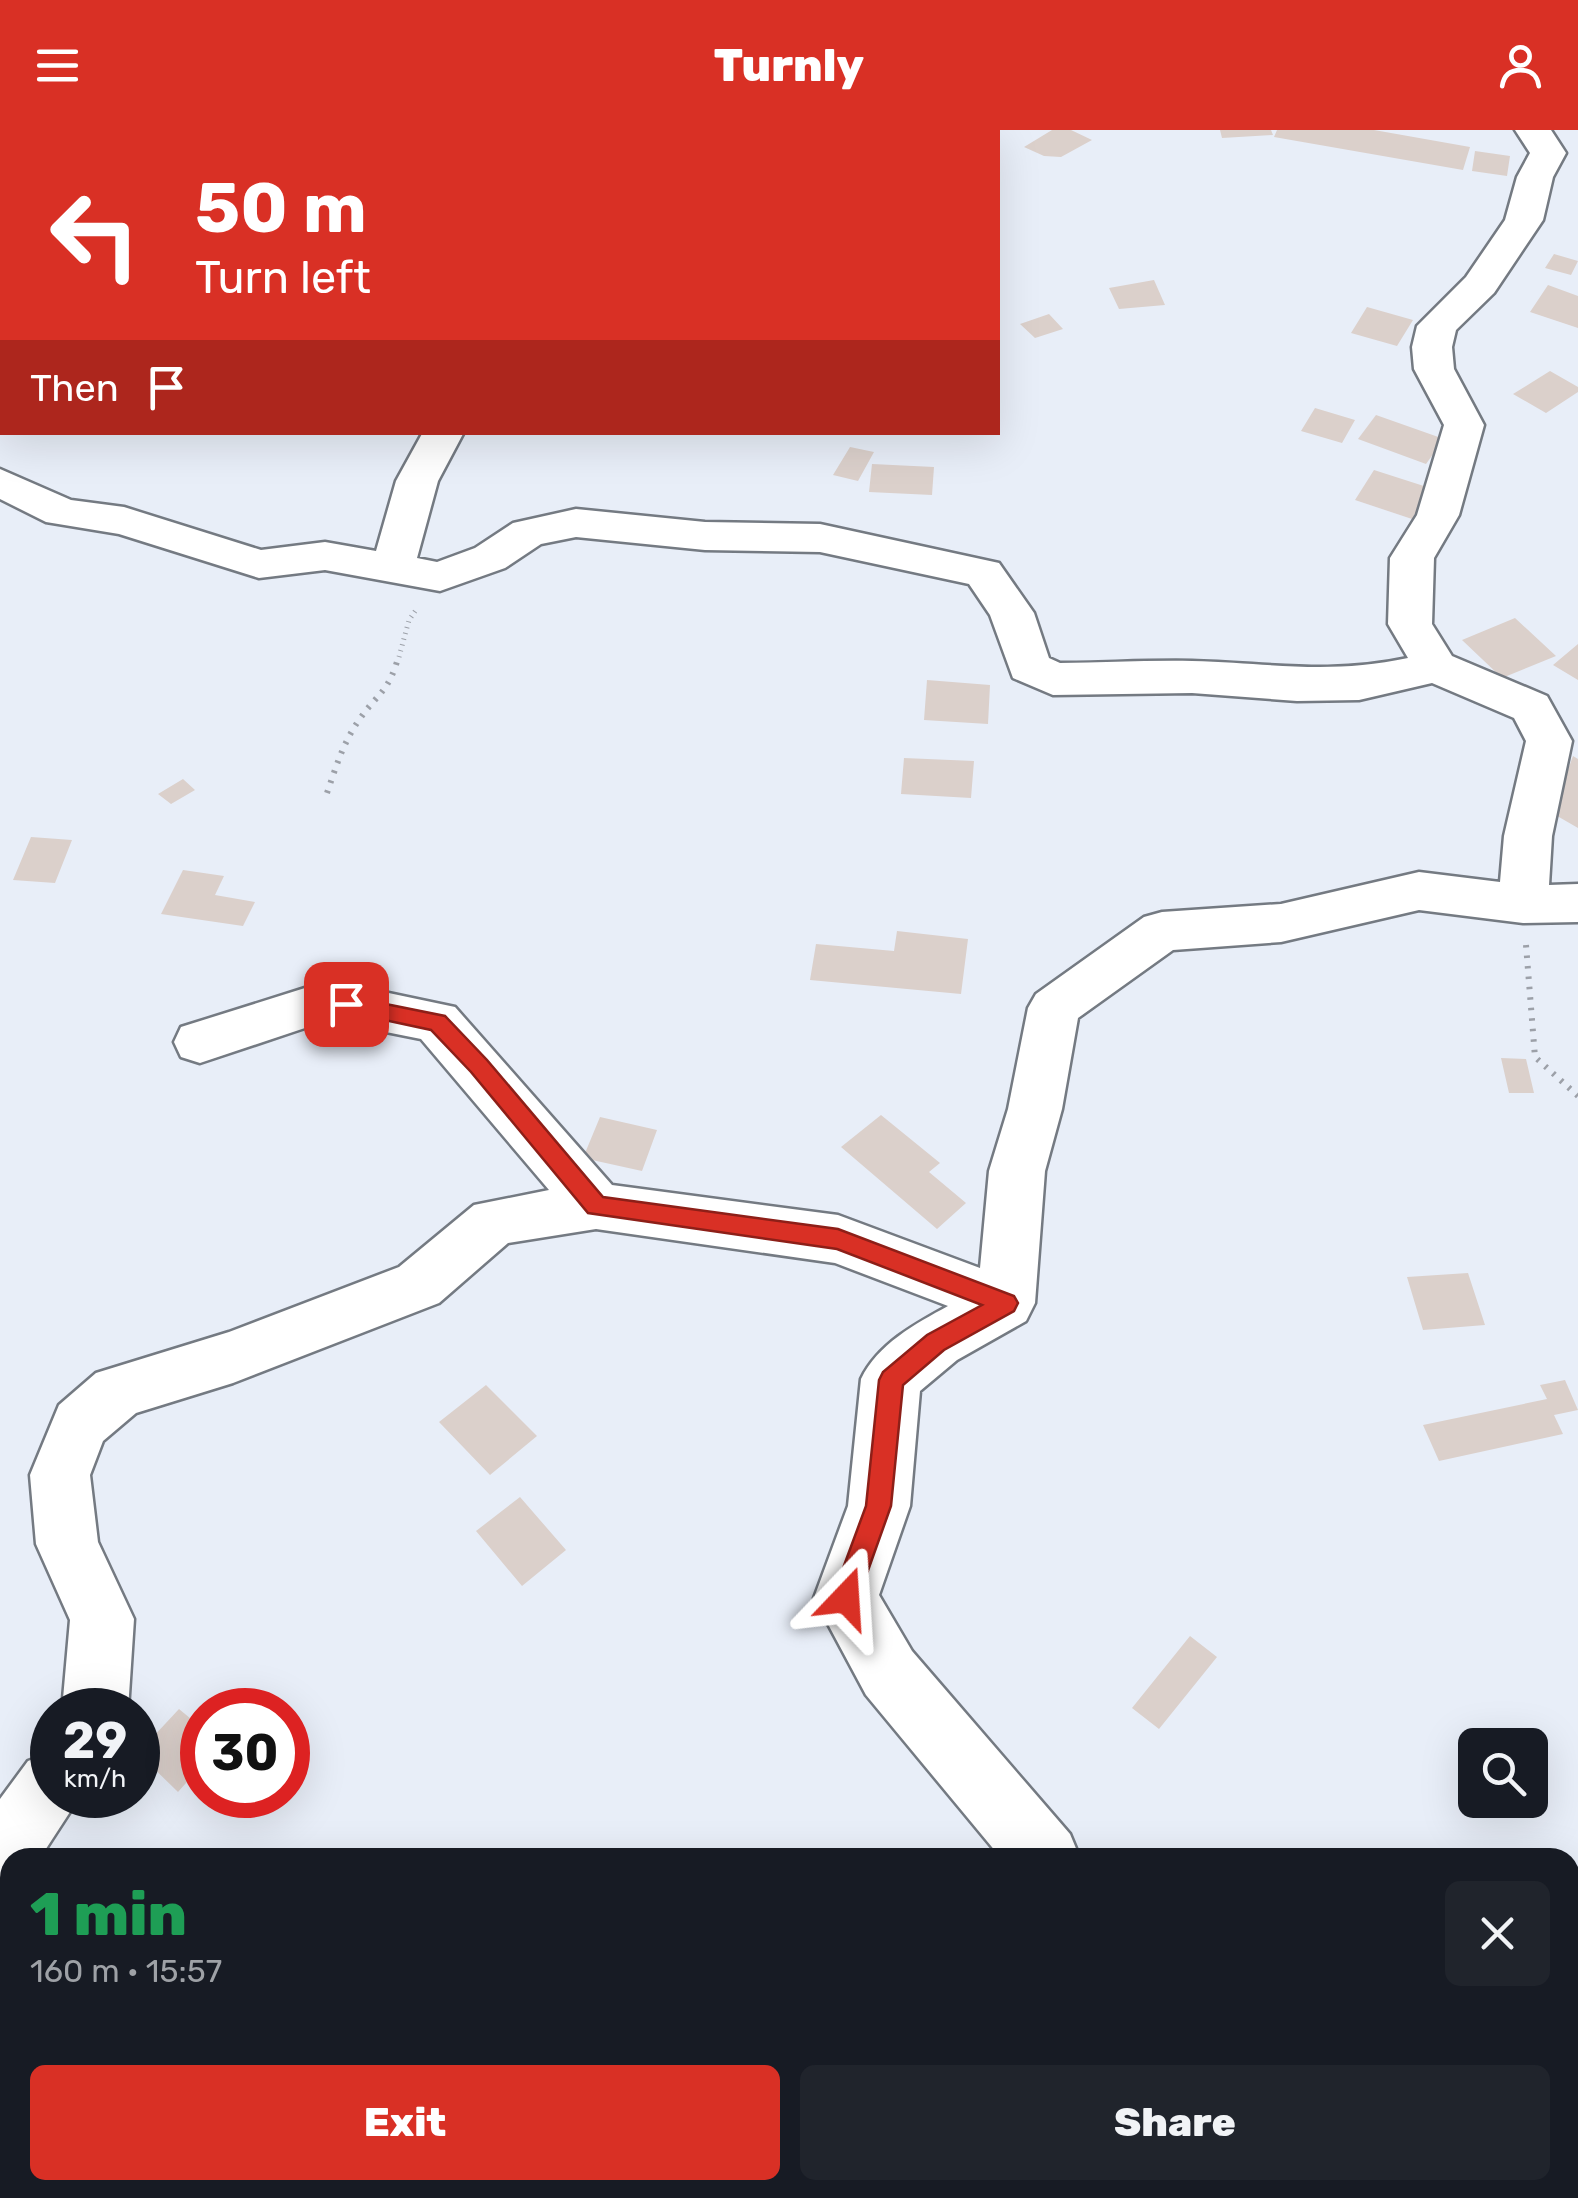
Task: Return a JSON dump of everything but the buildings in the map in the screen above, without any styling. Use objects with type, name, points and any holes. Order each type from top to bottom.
[{"type":"street","points":[[1523,904],[1528,836],[1549,741],[1531,707],[1436,666],[1410,624],[1412,558],[1438,515],[1464,425],[1434,369],[1432,346],[1437,326],[1480,285],[1524,220],[1535,177],[1548,153],[1534,130]]},
{"type":"street","points":[[392,571],[417,481],[442,435]]},
{"type":"street","points":[[0,482],[61,512],[124,521],[259,564],[325,556],[440,577],[490,558],[528,533],[576,523],[705,536],[820,538],[984,574],[1012,613],[1029,667],[1053,679],[1192,677],[1297,686],[1359,684],[1436,666]]},
{"type":"street","points":[[1006,1303],[1017,1171],[1036,1109],[1054,1008],[1162,931],[1281,924],[1419,891],[1523,904],[1578,903]]},
{"type":"street","points":[[200,1042],[304,1008],[346,1004],[437,1022],[479,1066],[596,1206]]},
{"type":"street","points":[[96,1688],[102,1619],[67,1544],[60,1475],[80,1424],[117,1392],[301,1332],[418,1285],[494,1222],[596,1206],[838,1239],[1006,1303]]},
{"type":"street","points":[[1006,1303],[936,1342],[891,1380],[878,1506],[846,1598],[890,1673],[1038,1848]]},
{"type":"street","points":[[6,1848],[30,1815]]},
{"type":"path","points":[[326,793],[342,748],[360,718],[391,684],[409,620],[440,577]]},
{"type":"path","points":[[1523,904],[1535,1057],[1578,1096]]},
{"type":"route","points":[[346,1004],[437,1022],[479,1066],[596,1206],[838,1239],[1006,1303],[936,1342],[891,1380],[878,1506],[846,1598]]}]
